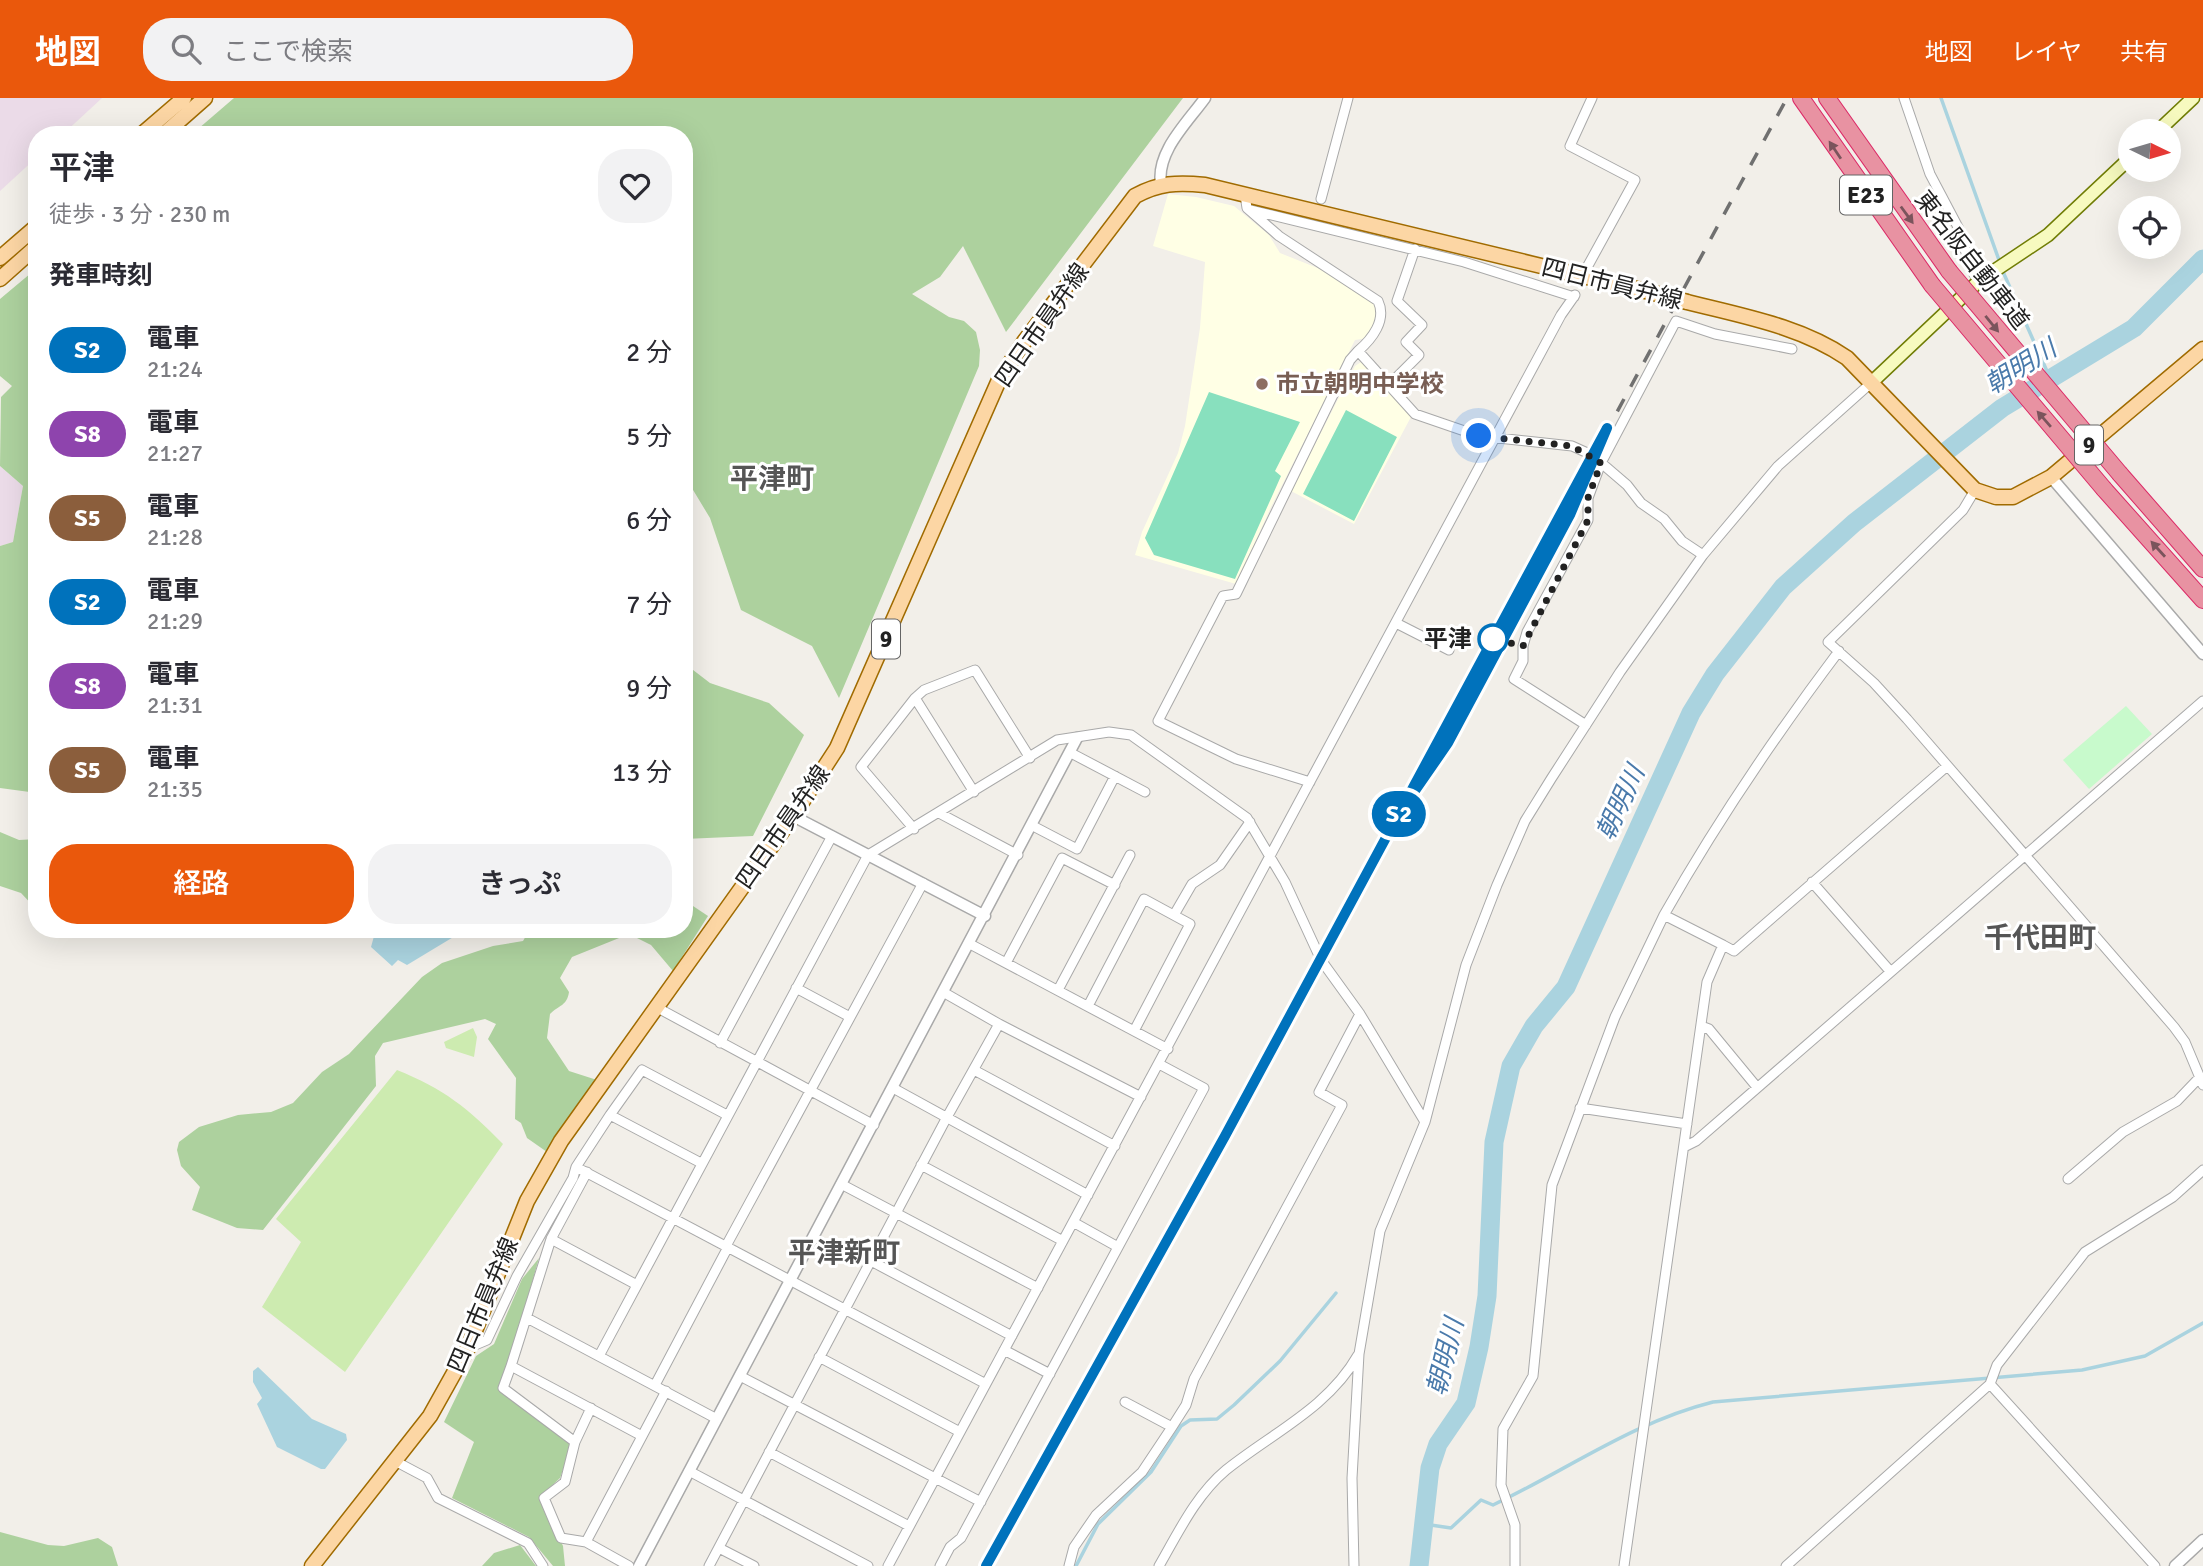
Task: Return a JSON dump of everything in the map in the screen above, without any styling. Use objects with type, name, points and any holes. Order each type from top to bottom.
[{"type":"highway","name":"東名阪自動車道","points":[[1827,98],[1949,271],[2203,569]]},
{"type":"highway","name":"東名阪自動車道","points":[[1803,100],[1932,285],[2104,489],[2203,600]]},
{"type":"main road","points":[[152,126],[184,98]]},
{"type":"main road","points":[[173,126],[205,98]]},
{"type":"main road","points":[[2171,119],[2193,98]]},
{"type":"main road","points":[[1876,388],[1979,281],[2014,260],[2048,234],[2118,169]]},
{"type":"main road","name":"四日市員弁線","points":[[313,1566],[430,1416],[468,1348],[527,1201],[561,1141],[793,816],[837,748],[999,380],[1024,342],[1135,196],[1161,184],[1177,182],[1205,185],[1246,202],[1670,297],[1777,326],[1825,343],[1847,358],[1975,489]]},
{"type":"main road","points":[[0,258],[28,234]]},
{"type":"main road","points":[[0,279],[28,254]]},
{"type":"main road","name":"9","points":[[1975,489],[1996,497],[2013,497],[2051,477],[2203,349]]},
{"type":"street","points":[[1161,184],[1160,165],[1166,151],[1205,98]]},
{"type":"street","points":[[1321,199],[1348,98]]},
{"type":"street","points":[[1585,271],[1635,180],[1570,146],[1592,98]]},
{"type":"street","points":[[1904,98],[1930,174],[1959,229],[1971,270],[1979,281]]},
{"type":"street","points":[[888,1566],[1574,296],[1415,249],[1316,228],[1246,202]]},
{"type":"street","points":[[1246,202],[1279,236],[1378,301],[1382,309],[1371,340],[1350,360],[1236,594],[1223,596],[1158,721],[1236,759],[1310,782]]},
{"type":"street","points":[[1388,386],[1419,355],[1406,342],[1422,325],[1397,301],[1415,249]]},
{"type":"street","points":[[1586,725],[1514,679],[1523,661],[1527,632],[1588,520],[1588,498],[1601,463],[1676,321],[1716,334],[1792,349]]},
{"type":"street","points":[[1358,351],[1415,414],[1459,431],[1572,446],[1601,463],[1641,503],[1664,519],[1682,541],[1703,555]]},
{"type":"street","points":[[1354,1566],[1352,1478],[1359,1354],[1380,1231],[1425,1122],[1480,925],[1525,821],[1586,725],[1703,555],[1779,466],[1876,388]]},
{"type":"street","points":[[2051,477],[2203,654]]},
{"type":"street","points":[[1975,489],[1963,510],[1877,591],[1828,642],[1874,683],[2185,1042],[2201,1081],[2178,1101],[2123,1132],[2068,1179]]},
{"type":"street","points":[[1396,623],[1449,650]]},
{"type":"street","points":[[1515,1566],[1515,1525],[1501,1485],[1503,1429],[1533,1376],[1552,1185],[1615,1017],[1664,915],[1700,852],[1782,726],[1839,651]]},
{"type":"street","points":[[914,829],[861,767],[924,690],[975,670],[1030,758]]},
{"type":"street","points":[[915,698],[974,792]]},
{"type":"street","points":[[1684,1147],[1696,1141],[1756,1086],[2203,701]]},
{"type":"street","points":[[599,1356],[869,855],[1057,740],[1109,732],[1131,735],[1233,805],[1250,822],[1285,882],[1321,960],[1360,1014],[1425,1122]]},
{"type":"street","points":[[639,1566],[1018,855],[1077,738]]},
{"type":"street","points":[[1071,752],[1145,792]]},
{"type":"street","points":[[1664,915],[1734,951],[1947,766]]},
{"type":"street","points":[[1033,826],[1077,849],[1115,776]]},
{"type":"street","points":[[939,813],[1018,855]]},
{"type":"street","points":[[793,816],[985,916]]},
{"type":"street","points":[[1174,915],[1192,884],[1220,865],[1250,822]]},
{"type":"street","points":[[720,1043],[832,836]]},
{"type":"street","points":[[1058,990],[1130,855]]},
{"type":"street","points":[[1006,963],[1062,858],[1115,885]]},
{"type":"street","points":[[1812,882],[1890,971]]},
{"type":"street","points":[[655,1385],[809,1091],[923,883]]},
{"type":"street","points":[[1087,1006],[1144,900],[1174,915],[1190,924],[1134,1031]]},
{"type":"street","points":[[970,944],[1168,1049]]},
{"type":"street","points":[[1624,1566],[1707,982],[1713,962],[1723,945]]},
{"type":"street","points":[[796,989],[850,1017]]},
{"type":"street","points":[[943,992],[1141,1097]]},
{"type":"street","points":[[656,1007],[874,1125]]},
{"type":"street","points":[[1069,1566],[1074,1548],[1096,1515],[1142,1472],[1186,1405],[1194,1379],[1342,1105],[1319,1092],[1360,1014]]},
{"type":"street","points":[[709,1566],[921,1165],[999,1024]]},
{"type":"street","points":[[1701,1026],[1709,1029],[1756,1086]]},
{"type":"street","points":[[940,1566],[950,1547],[961,1538],[981,1502],[1204,1088],[1159,1064]]},
{"type":"street","points":[[468,1348],[487,1340],[517,1276],[573,1178],[576,1167],[642,1070],[727,1115]]},
{"type":"street","points":[[974,1070],[1115,1146]]},
{"type":"street","points":[[893,1088],[1088,1195]]},
{"type":"street","points":[[1580,1108],[1687,1124]]},
{"type":"street","points":[[610,1115],[701,1163]]},
{"type":"street","points":[[921,1165],[1063,1241]]},
{"type":"street","points":[[576,1167],[986,1384]]},
{"type":"street","points":[[1786,1566],[1990,1383],[1993,1372],[2085,1252],[2173,1197],[2203,1170]]},
{"type":"street","points":[[575,1442],[503,1388],[551,1239],[587,1172]]},
{"type":"street","points":[[841,1184],[1038,1288]]},
{"type":"street","points":[[1073,1222],[1118,1247]]},
{"type":"street","points":[[551,1239],[637,1284]]},
{"type":"street","points":[[871,1261],[1012,1336]]},
{"type":"street","points":[[527,1318],[717,1419]]},
{"type":"street","points":[[1004,1350],[1050,1374]]},
{"type":"street","points":[[1158,1566],[1188,1515],[1226,1471],[1293,1424],[1335,1386],[1359,1354]]},
{"type":"street","points":[[819,1357],[960,1432]]},
{"type":"street","points":[[511,1366],[642,1436]]},
{"type":"street","points":[[740,1376],[981,1502]]},
{"type":"street","points":[[1990,1383],[2155,1566]]},
{"type":"street","points":[[586,1542],[666,1391]]},
{"type":"street","points":[[1125,1402],[1172,1427]]},
{"type":"street","points":[[591,1408],[575,1442],[565,1482],[544,1498],[561,1538],[586,1542],[629,1566]]},
{"type":"street","points":[[769,1452],[909,1526]]},
{"type":"street","points":[[393,1461],[426,1478],[438,1498],[528,1543],[543,1566]]},
{"type":"street","points":[[689,1471],[869,1566]]},
{"type":"street","points":[[2175,1566],[2203,1540]]},
{"type":"street","points":[[719,1548],[754,1566]]},
{"type":"shaded area","points":[[0,98],[102,98],[72,126],[28,126],[28,165],[0,191]]},
{"type":"shaded area","name":"市立朝明中学校","points":[[1168,194],[1234,206],[1269,235],[1280,253],[1320,269],[1376,303],[1378,312],[1368,338],[1355,340],[1271,507],[1236,584],[1135,555],[1142,532],[1178,453],[1185,426],[1200,328],[1205,262],[1153,246]]},
{"type":"shaded area","name":"市立朝明中学校","points":[[1361,362],[1412,415],[1354,524],[1291,491],[1355,366]]},
{"type":"shaded area","points":[[0,466],[23,486],[13,542],[0,546]]},
{"type":"green space","points":[[234,98],[1183,98],[1006,332],[963,246],[940,277],[912,294],[949,317],[964,321],[976,332],[980,350],[979,366],[839,698],[812,646],[741,610],[710,518],[693,490],[693,126],[201,126]]},
{"type":"green space","points":[[28,276],[28,792],[0,788],[0,546],[13,542],[23,486],[0,466],[1,397],[12,386],[0,376],[0,299]]},
{"type":"green space","points":[[1209,392],[1300,422],[1275,471],[1281,476],[1235,579],[1154,555],[1145,538]]},
{"type":"green space","points":[[1346,410],[1397,437],[1354,521],[1303,494]]},
{"type":"green space","points":[[693,670],[710,683],[769,703],[804,735],[753,836],[693,839]]},
{"type":"green space","points":[[2126,706],[2152,734],[2089,789],[2063,760]]},
{"type":"green space","points":[[0,832],[19,840],[28,840],[28,900],[21,893],[0,886]]},
{"type":"green space","points":[[693,906],[708,916],[673,971],[651,945],[637,938],[693,938]]},
{"type":"green space","points":[[525,938],[619,938],[572,957],[560,978],[569,992],[568,997],[550,1014],[547,1038],[569,1071],[597,1080],[547,1152],[527,1138],[521,1123],[515,1119],[516,1078],[488,1039],[496,1024],[485,1019],[383,1043],[375,1056],[376,1086],[263,1230],[237,1228],[192,1210],[200,1187],[181,1166],[177,1150],[179,1142],[199,1127],[238,1115],[271,1112],[293,1103],[322,1072],[349,1054],[422,977],[442,963],[493,946],[523,941]]},
{"type":"green space","points":[[473,1028],[477,1037],[474,1057],[446,1048],[444,1042]]},
{"type":"green space","points":[[397,1070],[454,1101],[503,1144],[345,1372],[262,1307],[301,1242],[276,1219]]},
{"type":"green space","points":[[539,1258],[502,1389],[573,1442],[560,1478],[540,1497],[563,1546],[565,1566],[553,1566],[529,1537],[452,1498],[474,1442],[444,1422],[476,1356],[494,1344],[522,1279]]},
{"type":"green space","points":[[0,1532],[48,1545],[64,1546],[98,1538],[112,1547],[118,1566],[0,1566]]},
{"type":"green space","points":[[520,1545],[536,1566],[482,1566],[494,1553]]},
{"type":"water","points":[[374,938],[452,938],[407,965],[398,960],[392,966],[371,947]]},
{"type":"water","points":[[258,1367],[312,1419],[346,1434],[347,1440],[325,1469],[277,1447],[257,1404],[262,1398],[253,1382],[253,1371]]},
{"type":"waterway","points":[[1941,98],[2004,274],[2050,378]]},
{"type":"waterway","name":"朝明川","points":[[1419,1566],[1430,1468],[1438,1444],[1466,1403],[1479,1347],[1487,1296],[1494,1142],[1511,1066],[1534,1026],[1566,987],[1691,713],[1715,674],[1783,587],[1854,523],[2002,408],[2134,328],[2203,259]]},
{"type":"waterway","points":[[1076,1566],[1098,1524],[1151,1472],[1181,1426],[1190,1420],[1217,1419],[1234,1405],[1280,1361],[1336,1293]]},
{"type":"waterway","points":[[1424,1524],[1451,1528],[1481,1500],[1493,1505],[1628,1434],[1713,1402],[2082,1370],[2145,1356],[2203,1323]]},
{"type":"railway","points":[[986,1566],[1225,1136],[1787,98]]},
{"type":"train","name":"S2","points":[[986,1566],[1026,1499],[1225,1136],[1607,428],[1570,515],[1448,743],[1410,798]]},
{"type":"place","name":"市立朝明中学校","points":[[1262,384]]},
{"type":"place","name":"平津","points":[[1493,639]]},
{"type":"district","name":"平津町","points":[[772,479]]},
{"type":"district","name":"千代田町","points":[[2040,938]]},
{"type":"district","name":"平津新町","points":[[844,1253]]},
{"type":"route","points":[[1479,436],[1572,446],[1592,455],[1601,463],[1588,498],[1588,520],[1527,632],[1523,646],[1493,639]]}]
